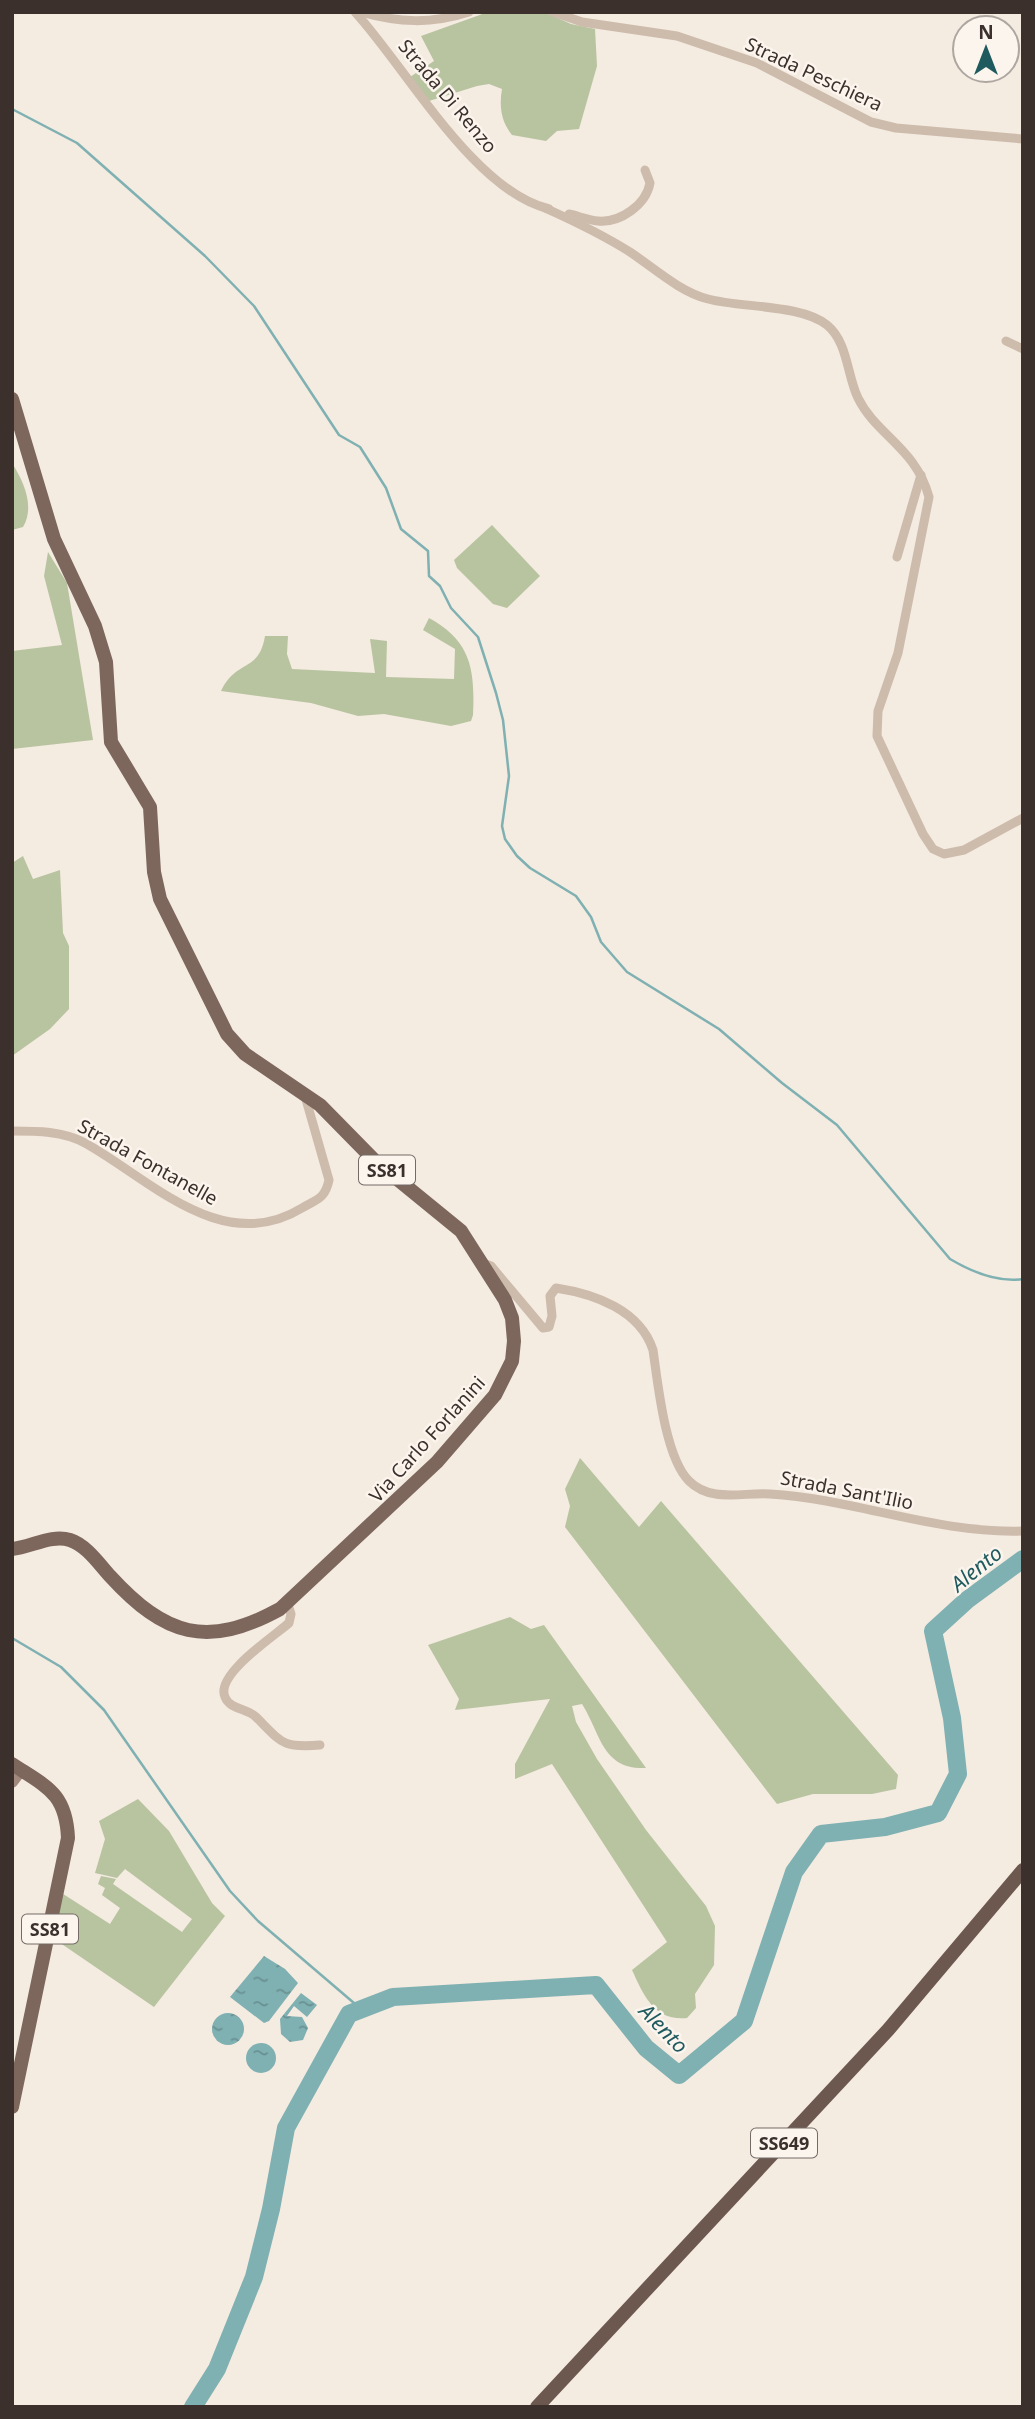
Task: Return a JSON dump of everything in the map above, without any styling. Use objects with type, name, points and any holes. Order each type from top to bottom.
[{"type":"highway","name":"SS649","points":[[537,2407],[888,2030],[1023,1870]]},
{"type":"main road","name":"Via Carlo Forlanini","points":[[12,399],[54,539],[95,626],[106,662],[111,742],[150,807],[154,872],[160,899],[227,1034],[245,1054],[320,1105],[374,1160],[461,1231],[505,1300],[514,1332],[512,1361],[502,1384],[437,1462],[288,1602],[252,1625],[214,1633],[190,1631],[163,1622],[132,1600],[89,1554],[71,1540],[48,1540],[12,1549]]},
{"type":"main road","name":"SS81","points":[[12,2107],[68,1838],[67,1816],[61,1802],[50,1789],[15,1772]]},
{"type":"street","name":"Strada Di Renzo","points":[[355,12],[473,158],[510,192],[530,204],[599,221],[616,219],[642,204],[650,183],[645,170]]},
{"type":"street","points":[[361,12],[386,19],[428,22],[469,12]]},
{"type":"street","name":"Strada Peschiera","points":[[553,12],[582,22],[677,36],[757,62],[854,116],[871,122],[896,128],[1023,139]]},
{"type":"street","points":[[545,208],[607,239],[706,299],[795,313],[827,325],[839,341],[858,400],[897,442],[921,475],[929,497],[898,653],[878,711],[877,736],[923,834],[933,849],[944,854],[964,850],[1023,818]]},
{"type":"street","points":[[1006,341],[1023,349]]},
{"type":"street","points":[[897,557],[921,475]]},
{"type":"street","name":"Strada Fontanelle","points":[[12,1131],[54,1132],[85,1143],[202,1216],[236,1224],[259,1222],[293,1213],[321,1199],[327,1192],[330,1180],[305,1095]]},
{"type":"street","name":"Strada Sant'Ilio","points":[[482,1262],[491,1266],[543,1328],[549,1326],[551,1321],[550,1296],[556,1288],[619,1308],[637,1321],[647,1332],[653,1350],[680,1472],[701,1491],[719,1495],[768,1493],[804,1497],[960,1529],[1023,1531]]},
{"type":"street","points":[[288,1602],[291,1614],[289,1623],[229,1673],[223,1688],[225,1699],[233,1706],[251,1713],[275,1739],[292,1747],[320,1745]]},
{"type":"green space","points":[[488,12],[544,12],[571,24],[595,29],[597,66],[579,129],[557,131],[546,141],[512,135],[502,113],[502,89],[489,84],[429,101],[410,77],[434,61],[421,36]]},
{"type":"green space","points":[[12,463],[24,486],[28,511],[23,527],[12,530]]},
{"type":"green space","points":[[492,525],[540,576],[507,608],[493,604],[457,568],[454,560]]},
{"type":"green space","points":[[48,552],[67,583],[93,740],[12,749],[12,651],[62,645],[44,576]]},
{"type":"green space","points":[[429,618],[454,636],[468,658],[473,684],[471,721],[451,726],[384,714],[358,716],[311,703],[221,691],[233,674],[258,656],[265,636],[288,636],[287,654],[292,669],[375,673],[370,639],[387,641],[386,677],[454,679],[455,649],[423,630]]},
{"type":"green space","points":[[23,856],[33,879],[60,870],[63,933],[69,946],[69,1009],[50,1029],[12,1056],[12,863]]},
{"type":"green space","points":[[580,1458],[639,1527],[661,1501],[898,1775],[896,1789],[872,1794],[813,1794],[777,1804],[565,1527],[570,1506],[565,1489]]},
{"type":"green space","points":[[510,1617],[531,1629],[544,1625],[646,1768],[631,1767],[611,1757],[582,1704],[572,1706],[576,1722],[597,1759],[646,1830],[706,1906],[715,1926],[714,1965],[695,1994],[696,2008],[687,2018],[676,2018],[658,2011],[641,1989],[632,1970],[667,1942],[552,1764],[515,1779],[515,1764],[550,1699],[455,1710],[459,1699],[428,1645]]},
{"type":"green space","points":[[138,1799],[169,1831],[212,1903],[225,1916],[154,2007],[50,1936],[60,1892],[110,1924],[120,1908],[102,1895],[105,1888],[98,1884],[101,1876],[116,1879],[113,1884],[182,1932],[192,1919],[125,1869],[117,1878],[95,1873],[105,1839],[99,1821]]},
{"type":"water","points":[[264,1956],[285,1969],[298,1983],[269,2021],[264,2023],[230,1997]]},
{"type":"water","points":[[301,1993],[317,2005],[307,2017],[294,2006],[287,2016],[302,2017],[308,2028],[303,2040],[290,2042],[281,2034],[280,2019]]},
{"type":"water","points":[[228,2013],[239,2018],[244,2029],[239,2040],[228,2045],[217,2040],[212,2029],[217,2018]]},
{"type":"water","points":[[261,2043],[271,2048],[276,2058],[271,2068],[261,2073],[251,2068],[246,2058],[251,2048]]},
{"type":"waterway","points":[[12,109],[77,143],[205,256],[254,306],[339,435],[360,447],[386,488],[401,529],[428,551],[429,576],[440,586],[451,608],[478,637],[503,720],[509,776],[502,826],[505,839],[517,856],[530,868],[576,896],[591,917],[601,942],[627,972],[719,1029],[782,1083],[837,1125],[950,1259],[985,1275],[1023,1279]]},
{"type":"waterway","name":"Alento","points":[[193,2407],[217,2369],[254,2277],[271,2209],[286,2128],[349,2014],[393,1997],[596,1985],[646,2048],[679,2075],[744,2021],[794,1872],[821,1834],[885,1827],[938,1813],[958,1774],[952,1718],[933,1631],[967,1600],[1023,1559]]},
{"type":"waterway","points":[[12,1638],[61,1667],[104,1710],[230,1891],[258,1921],[361,2009]]}]
